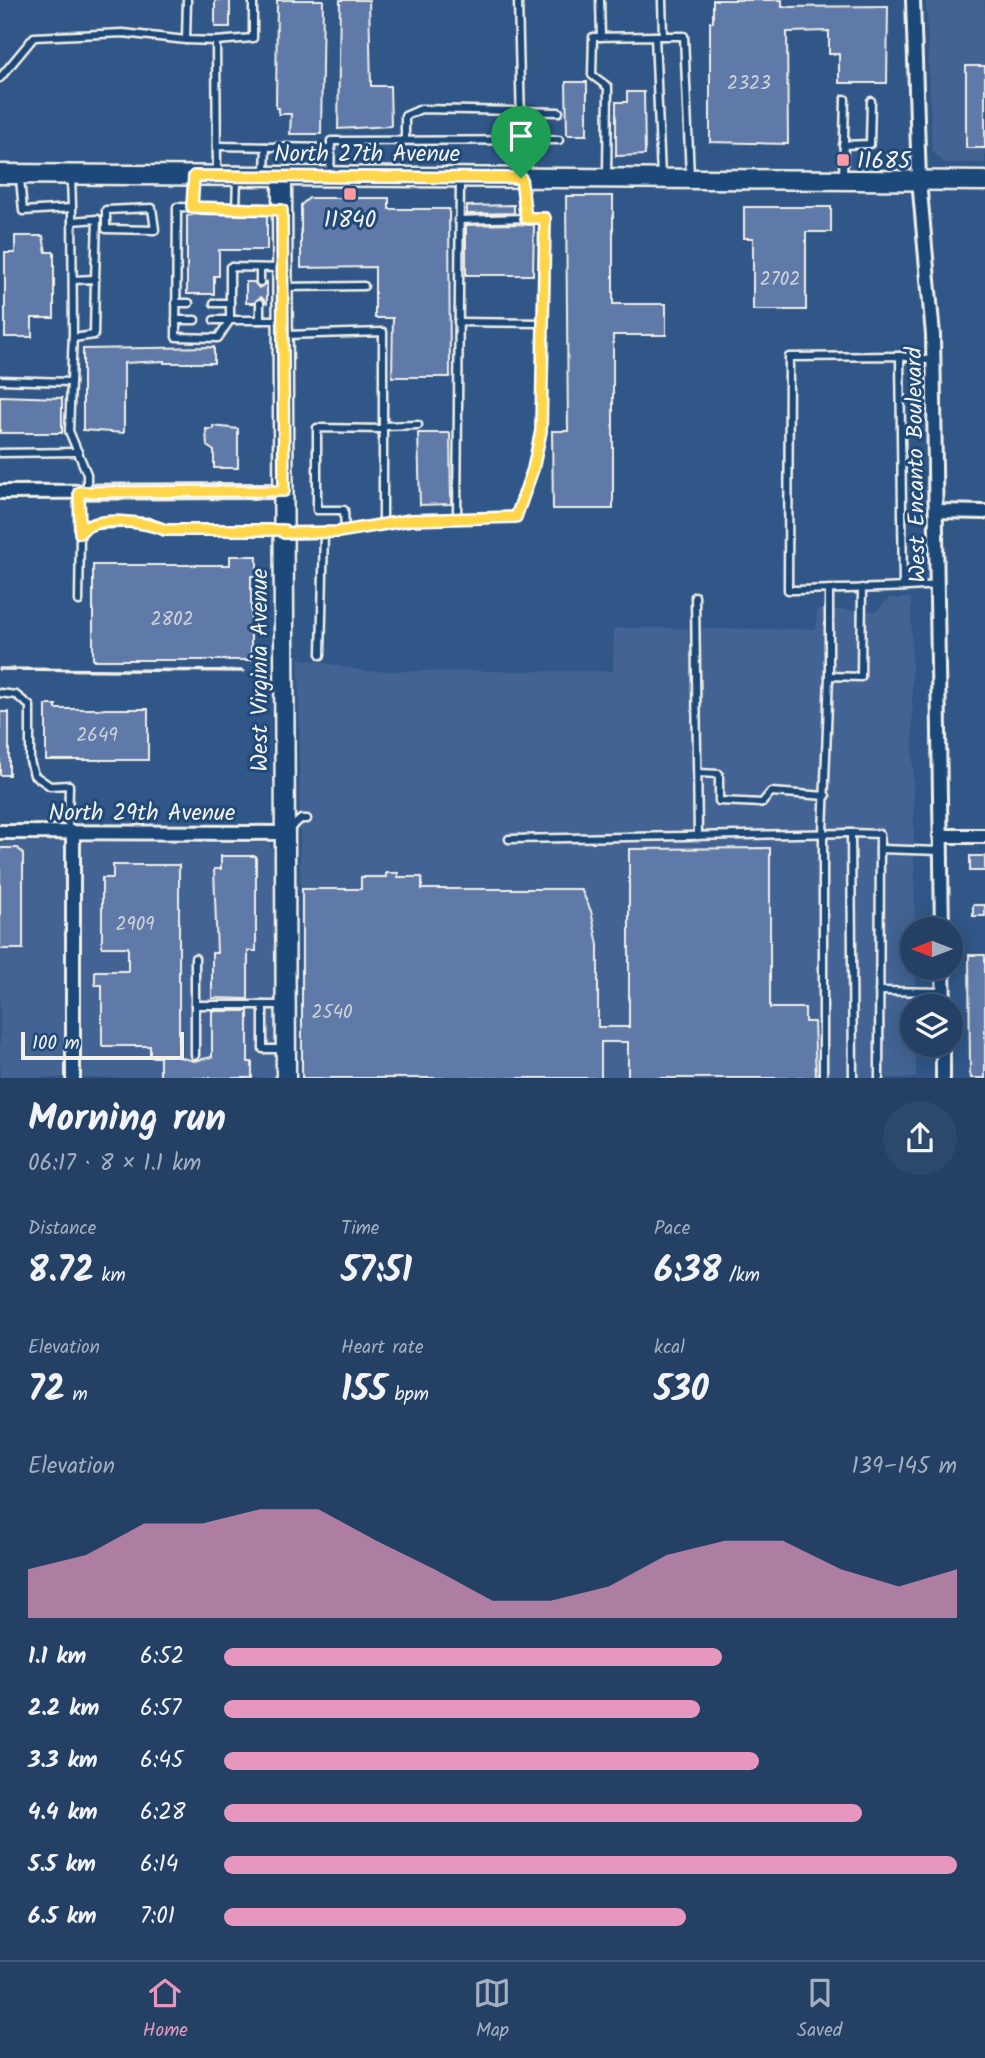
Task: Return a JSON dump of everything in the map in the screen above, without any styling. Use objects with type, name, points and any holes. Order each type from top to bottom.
[{"type":"main road","name":"North 27th Avenue","points":[[0,174],[985,181]]},
{"type":"main road","name":"West Virginia Avenue","points":[[274,177],[282,210],[286,1078]]},
{"type":"street","name":"West Encanto Boulevard","points":[[913,0],[919,180],[934,361],[942,917]]},
{"type":"street","points":[[0,492],[284,491]]},
{"type":"street","points":[[938,512],[985,512]]},
{"type":"street","name":"North 29th Avenue","points":[[0,832],[284,833]]},
{"type":"street","points":[[71,832],[73,1078]]},
{"type":"street","points":[[940,835],[985,836]]},
{"type":"street","points":[[944,980],[944,992]]},
{"type":"street","points":[[943,1057],[943,1078]]},
{"type":"lane","points":[[186,40],[187,0]]},
{"type":"lane","points":[[0,78],[34,37],[123,33],[186,40],[253,38],[253,0]]},
{"type":"lane","points":[[518,0],[521,178],[526,218]]},
{"type":"lane","points":[[600,0],[601,37]]},
{"type":"lane","points":[[661,179],[659,36],[662,0]]},
{"type":"lane","points":[[607,179],[608,87],[593,75],[593,37],[659,36],[684,36],[690,179]]},
{"type":"lane","points":[[216,41],[217,177]]},
{"type":"lane","points":[[843,180],[845,100]]},
{"type":"lane","points":[[844,145],[870,144],[871,101]]},
{"type":"lane","points":[[405,140],[405,116],[410,111],[559,112]]},
{"type":"lane","points":[[330,177],[331,141],[559,140]]},
{"type":"lane","points":[[217,146],[330,148]]},
{"type":"lane","points":[[266,147],[274,177]]},
{"type":"lane","points":[[20,175],[23,211],[72,208]]},
{"type":"lane","points":[[71,175],[73,338],[69,431],[87,474],[80,533],[79,601]]},
{"type":"lane","points":[[192,207],[194,176]]},
{"type":"lane","points":[[236,208],[237,177]]},
{"type":"lane","points":[[457,519],[460,178]]},
{"type":"lane","points":[[282,210],[177,206],[176,337],[218,338],[230,320],[230,267],[282,268]]},
{"type":"lane","points":[[73,338],[94,335],[95,279],[101,219],[106,210],[152,208],[155,230],[106,229],[101,219]]},
{"type":"lane","points":[[80,533],[87,525],[97,523],[148,522],[165,530],[324,532],[383,524],[516,517],[533,469],[541,431],[545,218],[458,220]]},
{"type":"lane","points":[[72,221],[101,219]]},
{"type":"lane","points":[[260,268],[260,282]]},
{"type":"lane","points":[[73,280],[95,279]]},
{"type":"lane","points":[[282,286],[364,286]]},
{"type":"lane","points":[[176,303],[188,303]]},
{"type":"lane","points":[[214,303],[230,303]]},
{"type":"lane","points":[[260,303],[260,320]]},
{"type":"lane","points":[[176,320],[195,320]]},
{"type":"lane","points":[[214,320],[260,320],[283,328],[383,332],[383,524]]},
{"type":"lane","points":[[458,321],[543,323]]},
{"type":"lane","points":[[934,361],[900,356],[789,357],[789,590],[939,585]]},
{"type":"lane","points":[[900,356],[903,587]]},
{"type":"lane","points":[[0,380],[71,382]]},
{"type":"lane","points":[[345,531],[344,510],[317,510],[317,428],[418,425]]},
{"type":"lane","points":[[0,453],[78,452]]},
{"type":"lane","points":[[321,656],[324,532]]},
{"type":"lane","points":[[829,676],[860,677],[862,588]]},
{"type":"lane","points":[[823,1078],[823,833],[829,676],[829,589]]},
{"type":"lane","points":[[695,596],[698,835]]},
{"type":"lane","points":[[0,693],[16,695],[30,706],[30,761],[34,775],[50,786],[69,786],[71,832]]},
{"type":"lane","points":[[698,773],[719,774],[719,801],[762,803],[771,793],[826,796]]},
{"type":"lane","points":[[284,833],[301,819],[307,819]]},
{"type":"lane","points":[[851,833],[853,1078]]},
{"type":"lane","points":[[509,839],[880,834],[879,1078]]},
{"type":"lane","points":[[880,849],[940,850]]},
{"type":"lane","points":[[195,958],[195,1055]]},
{"type":"lane","points":[[879,991],[944,992]]},
{"type":"lane","points":[[195,1005],[286,1005]]},
{"type":"lane","points":[[263,1005],[263,1049],[286,1049]]},
{"type":"shaded area","points":[[926,0],[985,0],[985,163],[945,163],[932,151]]},
{"type":"shaded area","points":[[890,598],[911,598],[915,917],[900,917],[900,980],[915,980],[915,994],[900,994],[900,1057],[916,1057],[916,1078],[301,1078],[299,658],[364,671],[613,671],[614,628],[816,629],[817,609],[876,611]]},
{"type":"shaded area","points":[[0,842],[269,843],[275,857],[276,1078],[0,1078]]},
{"type":"building","points":[[215,0],[230,0],[230,27],[215,27]]},
{"type":"building","points":[[277,0],[323,0],[321,134],[290,134],[291,114],[279,114],[279,108],[276,108]]},
{"type":"building","points":[[340,0],[369,0],[371,86],[390,86],[391,126],[338,129]]},
{"type":"building","points":[[713,0],[782,0],[782,7],[888,6],[887,83],[839,83],[839,54],[829,54],[829,31],[787,32],[788,144],[710,142],[710,22],[713,22]]},
{"type":"building","points":[[966,66],[985,66],[985,148],[966,148]]},
{"type":"building","points":[[566,82],[587,82],[587,135],[567,135]]},
{"type":"building","points":[[627,92],[644,92],[645,155],[616,156],[616,102],[627,102]]},
{"type":"building","points":[[566,196],[613,196],[613,304],[666,304],[666,335],[613,335],[613,509],[553,509],[552,431],[568,431]]},
{"type":"building","points":[[309,198],[389,198],[389,209],[449,209],[450,377],[392,377],[393,318],[375,318],[375,267],[301,268],[301,205]]},
{"type":"building","points":[[514,205],[514,213],[467,214],[467,206]]},
{"type":"building","points":[[744,207],[831,207],[831,232],[806,232],[806,310],[753,310],[753,238],[744,238]]},
{"type":"building","points":[[267,215],[267,250],[219,250],[219,276],[214,276],[214,294],[187,294],[187,216]]},
{"type":"building","points":[[466,225],[534,225],[533,275],[466,275]]},
{"type":"building","points":[[15,236],[43,236],[46,252],[54,252],[54,318],[32,318],[32,337],[5,337],[5,253],[15,253]]},
{"type":"building","points":[[246,282],[254,282],[259,288],[267,282],[267,303],[261,297],[254,303],[246,303]]},
{"type":"building","points":[[214,347],[214,363],[124,363],[124,433],[83,430],[83,349]]},
{"type":"building","points":[[0,396],[62,398],[62,433],[0,433]]},
{"type":"building","points":[[213,426],[238,429],[238,468],[214,468],[214,451],[207,446],[206,429],[213,429]]},
{"type":"building","points":[[418,433],[450,433],[451,504],[420,505]]},
{"type":"building","points":[[230,556],[257,556],[257,576],[251,576],[251,660],[93,660],[93,565],[230,565]]},
{"type":"building","points":[[46,705],[56,705],[56,709],[148,709],[148,760],[46,760]]},
{"type":"building","points":[[0,712],[9,712],[9,775],[0,775]]},
{"type":"building","points":[[0,848],[18,848],[23,854],[23,949],[0,949]]},
{"type":"building","points":[[770,848],[770,1008],[805,1008],[805,1022],[814,1022],[816,1078],[628,1078],[628,1042],[601,1042],[601,1078],[302,1078],[302,889],[361,889],[361,877],[386,877],[386,873],[398,873],[398,877],[422,877],[422,889],[581,889],[591,911],[598,945],[598,1027],[629,1027],[629,849]]},
{"type":"building","points":[[221,856],[256,856],[256,951],[248,951],[248,999],[212,998],[212,953],[217,953],[214,869],[221,869]]},
{"type":"building","points":[[970,856],[985,856],[985,871],[970,871]]},
{"type":"building","points":[[113,865],[179,865],[179,1057],[194,1061],[212,1057],[212,1011],[248,1011],[248,1062],[252,1062],[252,1078],[160,1078],[160,1057],[150,1057],[150,1046],[102,1046],[102,985],[95,985],[95,971],[128,971],[128,947],[102,947],[102,878],[113,878]]},
{"type":"building","points":[[973,905],[985,905],[985,916],[973,916]]},
{"type":"building","points":[[969,955],[985,955],[985,1078],[971,1078],[970,1072]]},
{"type":"railway","points":[[0,669],[243,671]]},
{"type":"place","name":"11685","points":[[843,160]]},
{"type":"place","name":"11840","points":[[350,194]]},
{"type":"route","points":[[194,176],[521,178],[526,218],[545,218],[541,431],[533,469],[516,517],[410,520],[338,532],[284,533],[284,530],[165,530],[148,522],[97,523],[87,525],[80,533],[79,492],[284,491],[282,210],[192,207],[194,176]]}]
